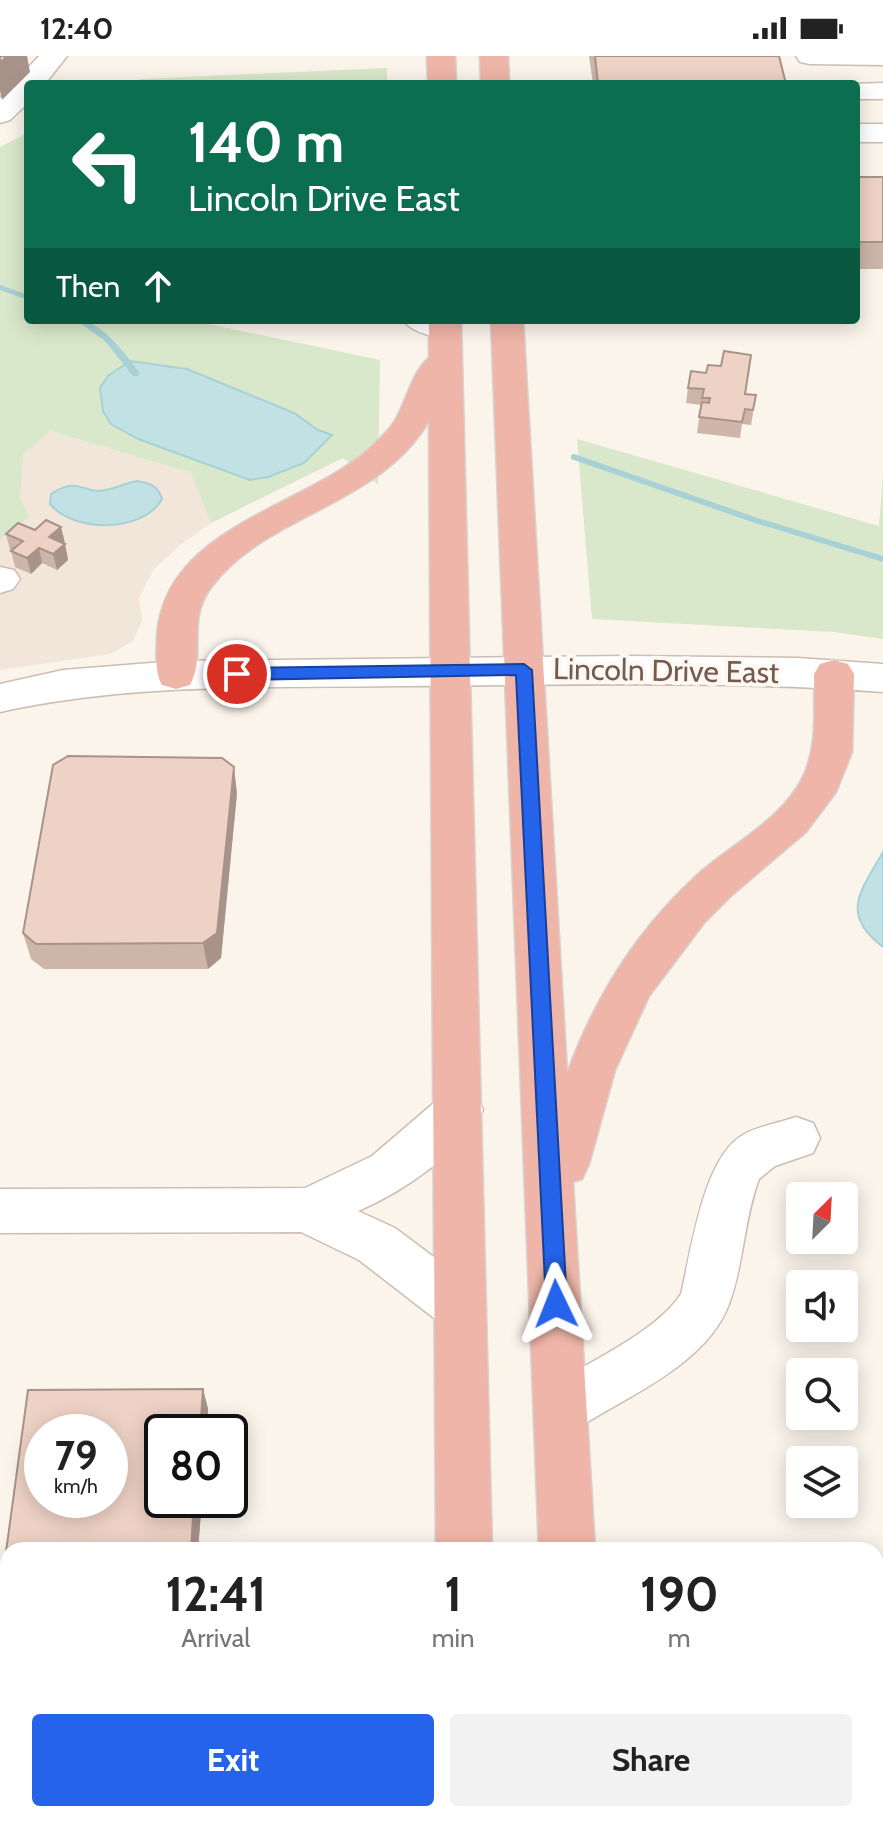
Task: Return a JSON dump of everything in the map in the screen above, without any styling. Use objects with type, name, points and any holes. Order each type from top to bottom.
[{"type":"highway","points":[[441,56],[442,80]]},
{"type":"highway","points":[[494,56],[495,80]]},
{"type":"highway","points":[[507,324],[567,1542]]},
{"type":"highway","points":[[438,329],[459,1110],[464,1542]]},
{"type":"highway","points":[[176,675],[180,614],[191,588],[238,542],[338,487],[396,443],[415,419],[438,329]]},
{"type":"highway","points":[[555,1258],[561,1181],[577,1108],[600,1042],[631,984],[671,931],[715,884],[811,800],[826,774],[832,746],[834,674]]},
{"type":"street","points":[[34,80],[53,56]]},
{"type":"street","points":[[818,80],[811,56],[883,57]]},
{"type":"street","points":[[0,114],[24,91]]},
{"type":"street","points":[[860,91],[883,91]]},
{"type":"street","points":[[860,133],[883,133]]},
{"type":"street","name":"Lincoln Drive East","points":[[0,698],[63,684],[176,675],[524,670],[834,674],[883,678]]},
{"type":"street","points":[[0,1211],[305,1210],[338,1198],[386,1174],[412,1156],[459,1110]]},
{"type":"street","points":[[562,1408],[676,1338],[692,1322],[704,1302],[733,1184],[741,1165],[759,1150],[796,1138]]},
{"type":"street","points":[[305,1210],[377,1244],[461,1308]]},
{"type":"shaded area","points":[[39,428],[191,473],[211,523],[180,545],[153,570],[139,598],[142,620],[133,641],[110,654],[0,670],[0,439]]},
{"type":"green space","points":[[387,68],[387,80],[141,79]]},
{"type":"green space","points":[[24,135],[24,324],[208,324],[380,360],[378,484],[343,458],[211,523],[191,473],[50,431],[23,454],[20,498],[29,517],[0,539],[0,147]]},
{"type":"green space","points":[[577,439],[879,526],[883,474],[883,639],[834,632],[592,619]]},
{"type":"water","points":[[130,361],[187,369],[294,413],[318,430],[332,435],[304,463],[268,477],[250,480],[138,439],[111,424],[103,411],[100,388],[108,376]]},
{"type":"water","points":[[137,481],[153,486],[162,499],[153,510],[125,523],[91,524],[75,520],[61,514],[50,504],[51,494],[69,486],[98,491]]},
{"type":"water","points":[[883,852],[883,947],[861,924],[858,902]]},
{"type":"building","points":[[595,56],[779,56],[785,80],[598,80]]},
{"type":"building","points":[[860,177],[883,177],[883,242],[860,242]]},
{"type":"building","points":[[724,351],[751,355],[745,394],[756,395],[753,410],[745,409],[742,422],[699,417],[702,402],[709,403],[710,398],[702,398],[704,389],[688,388],[691,371],[706,373],[708,365],[721,366]]},
{"type":"building","points":[[46,520],[61,527],[49,537],[65,544],[53,554],[39,548],[27,558],[11,551],[23,541],[6,534],[18,523],[35,530]]},
{"type":"building","points":[[68,756],[222,758],[234,767],[217,933],[203,943],[36,944],[23,933],[53,765]]},
{"type":"building","points":[[203,1389],[201,1414],[144,1414],[144,1518],[193,1518],[191,1542],[7,1542],[24,1419],[24,1518],[128,1518],[128,1414],[25,1414],[28,1390]]},
{"type":"waterway","points":[[0,287],[24,296]]},
{"type":"waterway","points":[[86,324],[108,339],[136,374]]},
{"type":"waterway","points":[[574,457],[755,520],[883,559]]},
{"type":"route","points":[[237,674],[524,670],[556,1304]]}]
